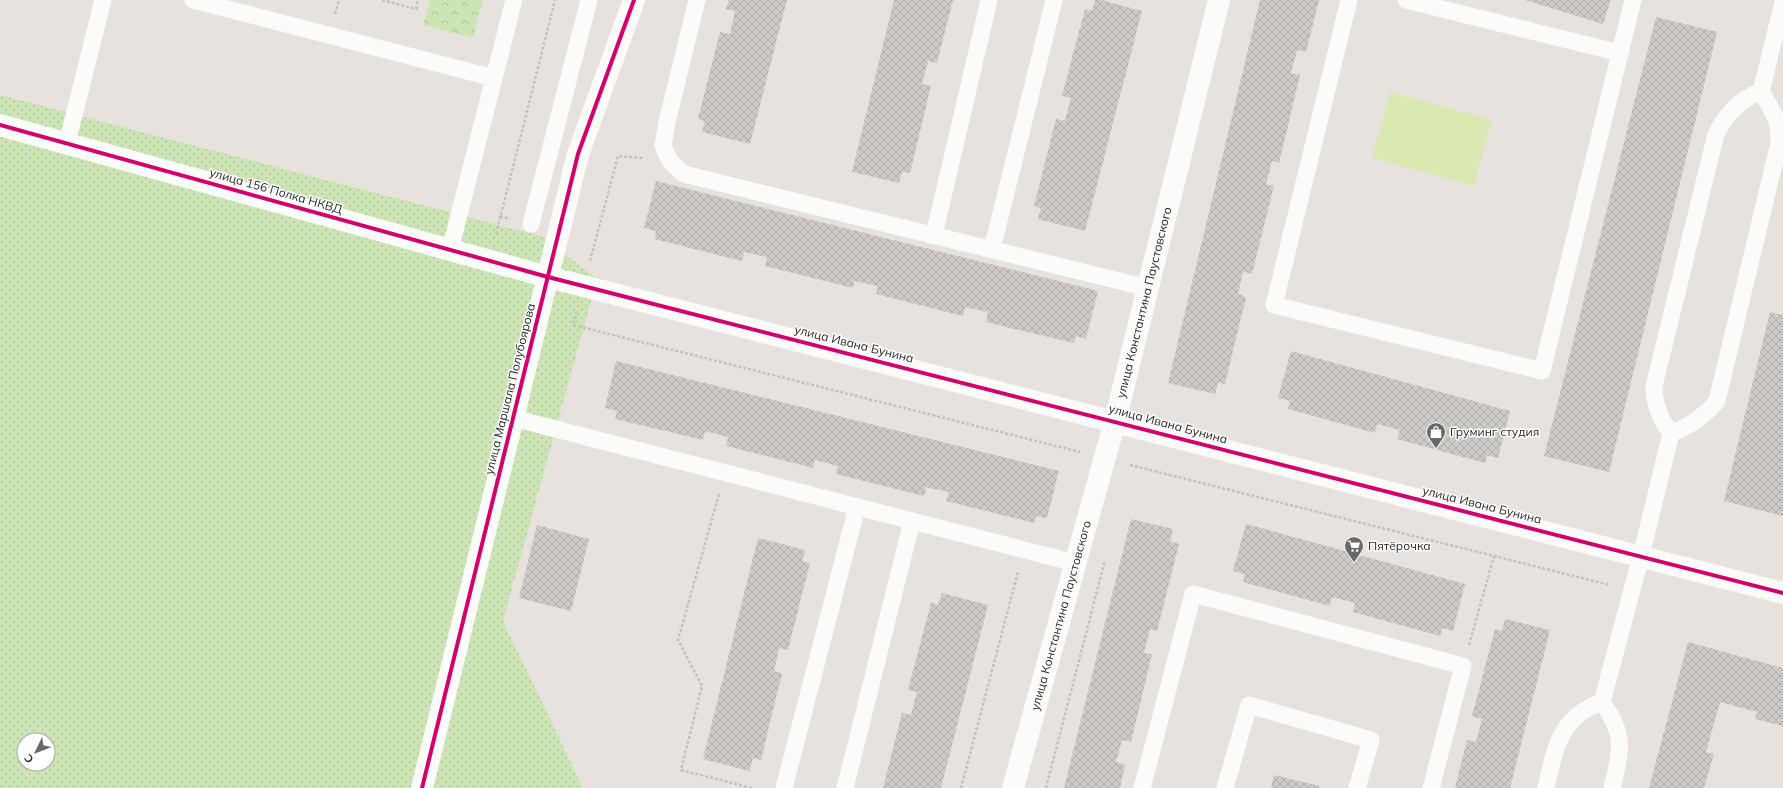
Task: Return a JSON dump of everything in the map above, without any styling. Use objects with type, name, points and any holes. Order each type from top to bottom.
[{"type":"street","name":"улица Маршала Полубоярова","points":[[422,788],[578,154],[634,0]]},
{"type":"street","name":"улица Константина Паустовского","points":[[1013,788],[1115,421],[1220,0]]},
{"type":"street","name":"улица 156 Полка НКВД","points":[[0,125],[548,277]]},
{"type":"street","name":"улица Ивана Бунина","points":[[548,277],[1783,593]]},
{"type":"lane","points":[[67,143],[103,0]]},
{"type":"lane","points":[[193,0],[494,78]]},
{"type":"lane","points":[[450,250],[514,0]]},
{"type":"lane","points":[[531,224],[589,0]]},
{"type":"lane","points":[[697,0],[667,122],[663,146],[670,161],[684,174],[1148,288]]},
{"type":"lane","points":[[934,235],[989,0]]},
{"type":"lane","points":[[992,249],[1054,0]]},
{"type":"lane","points":[[1349,0],[1274,306],[1542,371],[1633,0]]},
{"type":"lane","points":[[1406,0],[1620,53]]},
{"type":"lane","points":[[1671,433],[1692,423],[1711,408],[1717,401],[1779,143],[1779,133],[1774,114],[1761,92],[1783,2]]},
{"type":"lane","points":[[1612,788],[1620,753],[1620,744],[1615,724],[1602,702],[1641,556],[1671,433],[1657,410],[1654,386],[1716,134],[1722,122],[1733,110],[1752,95],[1761,92]]},
{"type":"lane","points":[[513,418],[1075,563]]},
{"type":"lane","points":[[784,788],[858,507]]},
{"type":"lane","points":[[845,788],[912,521]]},
{"type":"lane","points":[[1142,788],[1193,594],[1463,666],[1431,788]]},
{"type":"lane","points":[[1546,788],[1560,736],[1574,719],[1584,711],[1602,702]]},
{"type":"lane","points":[[1225,788],[1248,705],[1371,740],[1357,788]]},
{"type":"path","points":[[382,0],[416,9],[418,0]]},
{"type":"path","points":[[496,234],[556,0]]},
{"type":"path","points":[[725,472],[678,640],[702,686],[681,770],[752,788]]},
{"type":"path","points":[[961,788],[1024,550]]},
{"type":"path","points":[[1463,666],[1494,556]]},
{"type":"green space","points":[[430,0],[483,0],[473,38],[423,25]]},
{"type":"green space","points":[[1390,92],[1492,120],[1474,186],[1372,158]]},
{"type":"green space","points":[[0,95],[541,236],[597,279],[503,621],[583,788],[0,788]]},
{"type":"building","points":[[729,0],[787,0],[750,144],[702,132],[705,121],[698,119],[720,32],[730,34],[735,11],[726,9]]},
{"type":"building","points":[[894,0],[953,0],[937,63],[928,61],[922,84],[931,86],[910,173],[902,172],[899,183],[852,172]]},
{"type":"building","points":[[1095,0],[1101,0],[1142,11],[1085,231],[1038,219],[1041,208],[1034,206],[1056,119],[1065,121],[1071,98],[1062,96],[1085,9],[1092,11]]},
{"type":"building","points":[[1260,0],[1319,0],[1306,52],[1297,50],[1291,73],[1300,75],[1279,163],[1272,161],[1266,184],[1274,186],[1252,274],[1243,271],[1238,294],[1246,297],[1225,384],[1218,382],[1215,394],[1168,383]]},
{"type":"building","points":[[1525,0],[1611,0],[1603,24]]},
{"type":"building","points":[[1656,17],[1717,32],[1609,472],[1544,456]]},
{"type":"building","points":[[656,181],[1098,291],[1086,339],[1076,336],[1074,343],[986,322],[988,312],[965,307],[963,316],[876,294],[878,286],[854,281],[853,288],[765,266],[767,257],[744,252],[742,261],[655,239],[656,231],[644,228]]},
{"type":"building","points":[[1770,312],[1783,315],[1783,516],[1724,501]]},
{"type":"building","points":[[1291,351],[1510,411],[1498,458],[1487,455],[1485,463],[1397,439],[1400,430],[1377,424],[1375,433],[1288,409],[1290,401],[1278,398]]},
{"type":"building","points":[[616,361],[1059,471],[1047,518],[1036,516],[1034,523],[946,501],[949,492],[926,487],[924,496],[836,474],[838,466],[815,460],[813,468],[726,446],[728,437],[705,431],[703,440],[615,419],[617,411],[605,408]]},
{"type":"building","points":[[1131,519],[1173,529],[1170,541],[1179,544],[1157,631],[1150,629],[1144,653],[1152,654],[1131,742],[1122,740],[1116,762],[1125,765],[1120,788],[1064,788]]},
{"type":"building","points":[[1246,524],[1465,584],[1453,631],[1442,628],[1440,636],[1353,612],[1355,603],[1332,597],[1330,606],[1243,582],[1245,574],[1233,571]]},
{"type":"building","points":[[537,525],[589,539],[571,611],[519,598]]},
{"type":"building","points":[[758,538],[805,550],[802,561],[810,563],[788,650],[779,648],[774,671],[782,673],[761,760],[753,758],[750,771],[703,759]]},
{"type":"building","points":[[942,593],[988,605],[941,788],[883,788],[902,713],[911,715],[917,692],[908,690],[931,603],[938,605]]},
{"type":"building","points":[[1505,619],[1550,630],[1510,788],[1455,788],[1467,740],[1476,742],[1482,719],[1472,716],[1495,629],[1502,631]]},
{"type":"building","points":[[1688,642],[1783,668],[1783,726],[1755,719],[1757,712],[1720,702],[1706,752],[1714,754],[1704,788],[1649,788]]},
{"type":"building","points":[[1274,775],[1320,786],[1320,788],[1271,788]]},
{"type":"cycle path","points":[[422,788],[578,154],[634,0]]},
{"type":"cycle path","points":[[0,125],[548,277],[1783,593]]},
{"type":"place","name":"Груминг студия","points":[[1436,449]]},
{"type":"place","name":"Пятёрочка","points":[[1354,563]]}]
